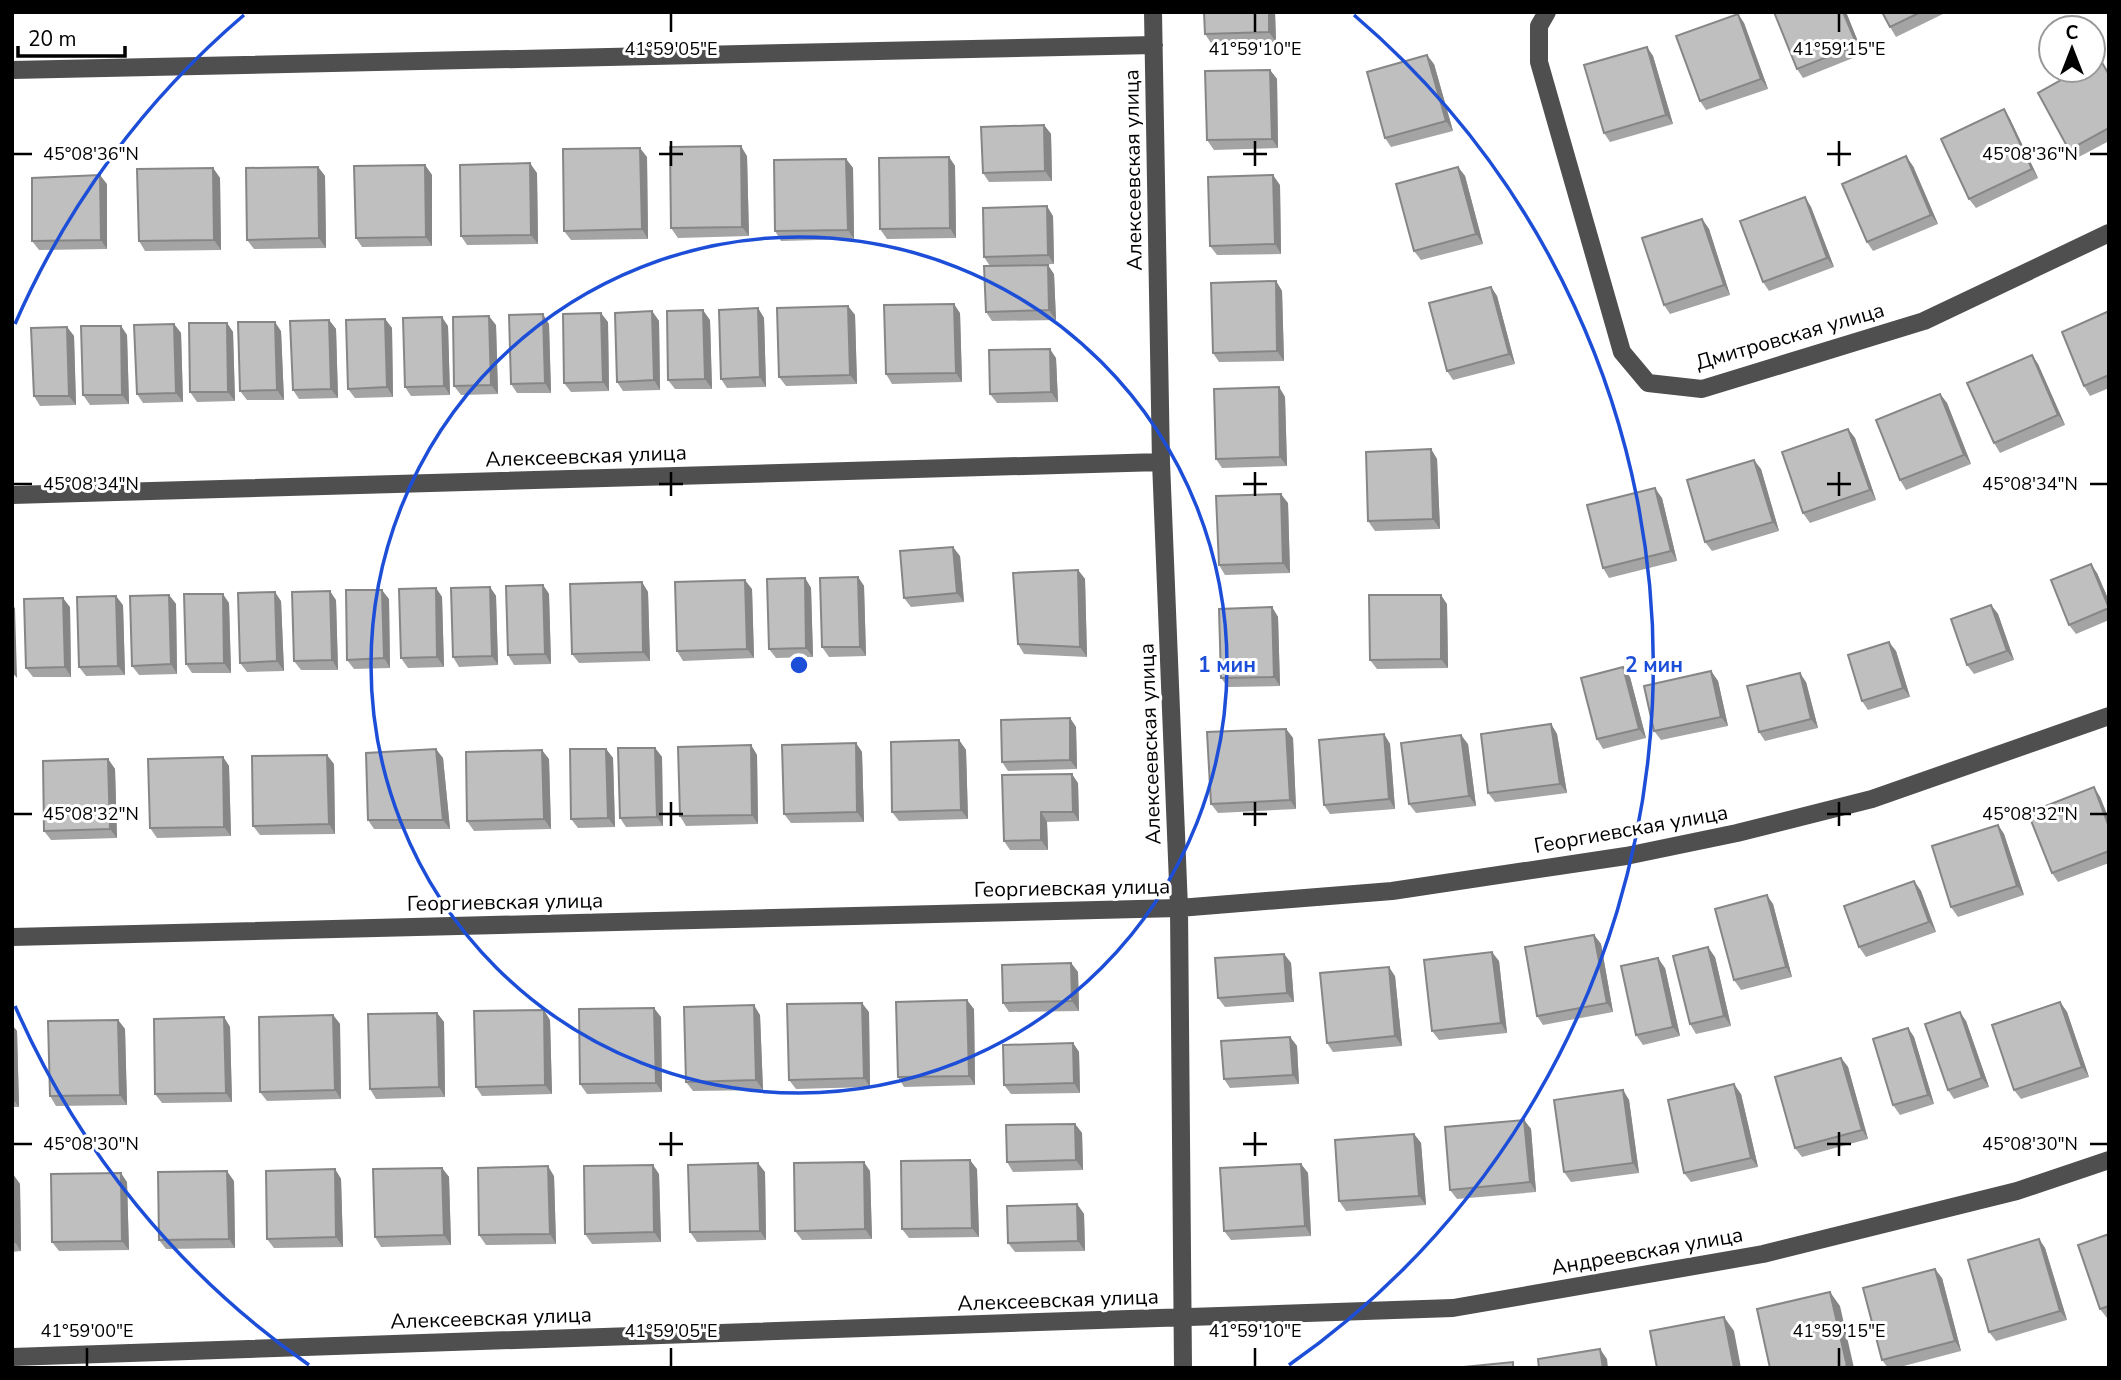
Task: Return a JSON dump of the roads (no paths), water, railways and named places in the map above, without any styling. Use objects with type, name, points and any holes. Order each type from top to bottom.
[{"type":"street","name":"Алексеевская улица","points":[[1153,12],[1161,462],[1179,908],[1183,1368]]},
{"type":"street","name":"Дмитровская улица","points":[[1547,12],[1539,26],[1539,62],[1622,352],[1648,383],[1702,389],[1924,321],[2109,233]]},
{"type":"street","name":"Алексеевская улица","points":[[12,70],[1154,45]]},
{"type":"street","name":"Алексеевская улица","points":[[12,495],[1161,462]]},
{"type":"street","name":"Георгиевская улица","points":[[12,937],[1179,908],[1392,891],[1638,854],[1737,833],[1872,799],[2109,716]]},
{"type":"street","name":"Андреевская улица","points":[[1181,1318],[1466,1306],[1763,1254],[2017,1191],[2109,1160]]},
{"type":"street","name":"Алексеевская улица","points":[[12,1357],[1181,1318]]}]
